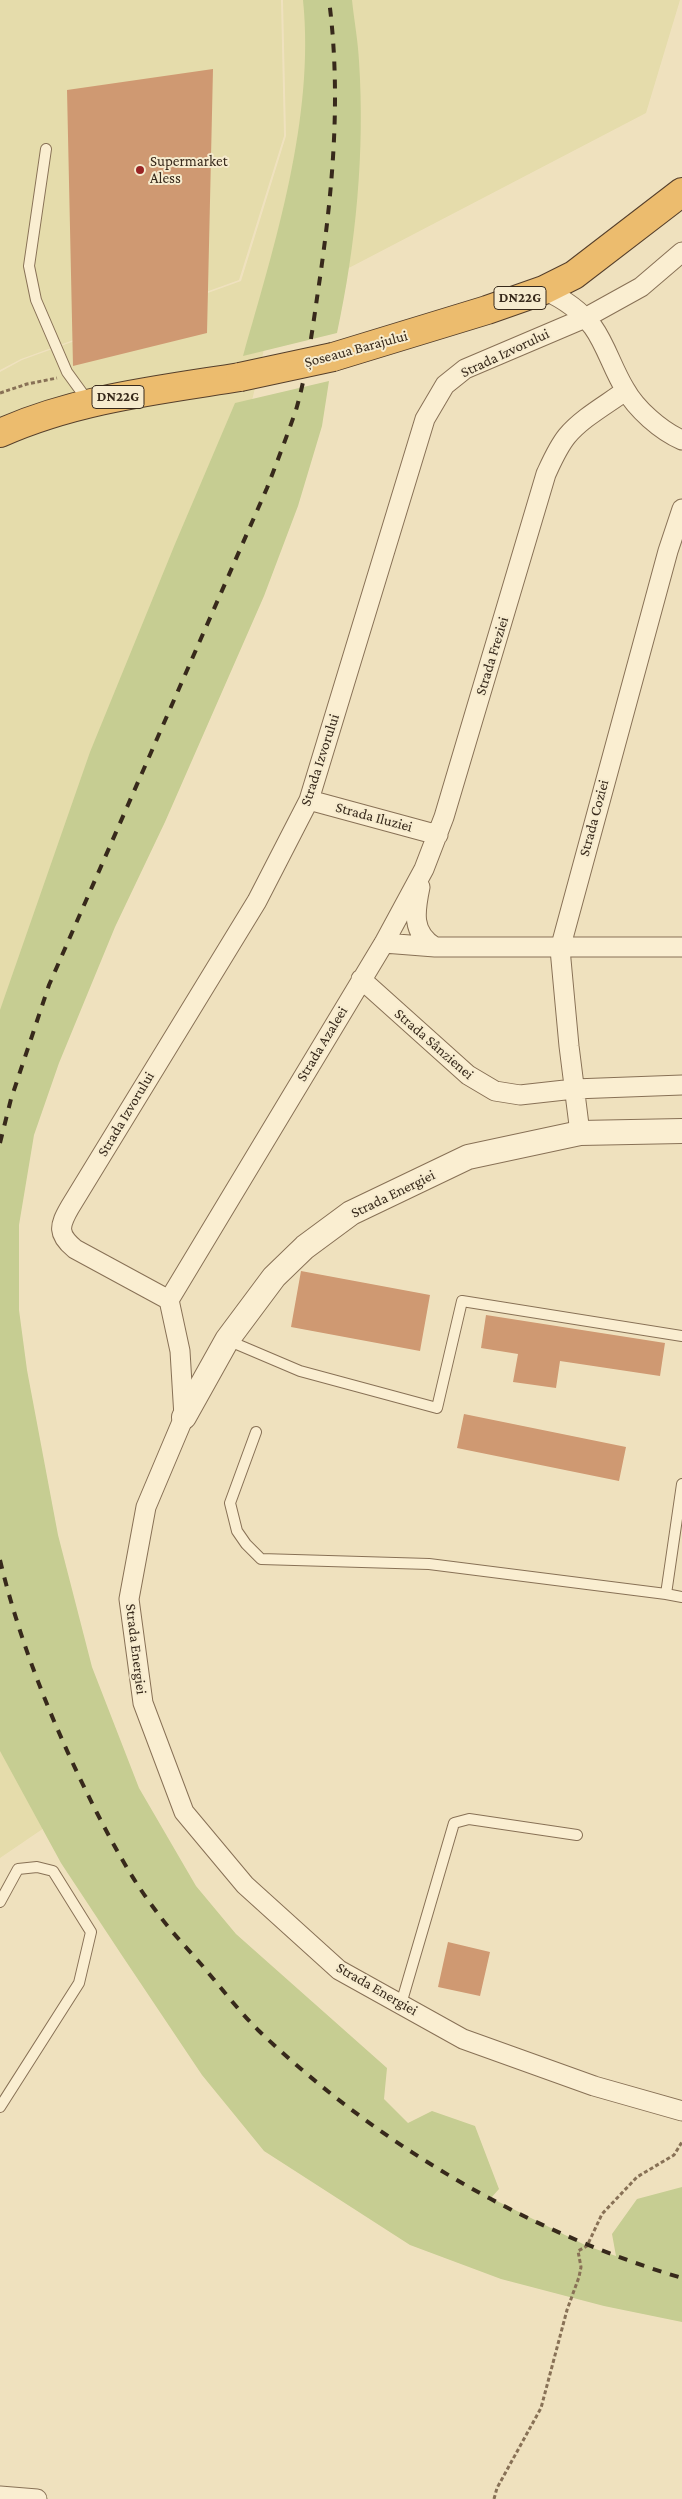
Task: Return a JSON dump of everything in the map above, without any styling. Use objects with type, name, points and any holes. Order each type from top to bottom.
[{"type":"highway","name":"Șoseaua Barajului","points":[[0,433],[35,417],[88,402],[240,377],[333,357],[487,310],[544,290],[574,275],[682,192]]},
{"type":"street","name":"Strada Izvorului","points":[[169,1300],[74,1249],[63,1240],[61,1230],[70,1207],[257,901],[309,800],[425,419],[436,397],[445,385],[465,369],[508,348],[585,318],[641,287],[682,252]]},
{"type":"street","points":[[544,290],[564,299],[585,318],[594,329],[626,391],[646,414],[666,431],[682,440]]},
{"type":"street","name":"Strada Freziei","points":[[384,942],[424,869],[438,834],[546,474],[567,436],[626,391]]},
{"type":"street","name":"Strada Coziei","points":[[580,1133],[560,949],[668,551],[682,509]]},
{"type":"street","name":"Strada Iluziei","points":[[309,800],[438,834]]},
{"type":"street","points":[[424,869],[417,903],[417,928],[427,943],[435,947]]},
{"type":"street","points":[[384,942],[435,947],[560,949],[682,947]]},
{"type":"street","name":"Strada Azaleei","points":[[169,1300],[384,942]]},
{"type":"street","name":"Strada Sânzienei","points":[[361,979],[468,1075],[482,1085],[501,1092],[520,1095],[574,1089],[682,1085]]},
{"type":"street","name":"Strada Energiei","points":[[682,1131],[580,1133],[468,1158],[351,1213],[305,1247],[274,1277],[227,1340],[184,1417],[146,1507],[129,1598],[143,1703],[184,1812],[244,1885],[339,1970],[463,2039],[594,2086],[682,2111]]},
{"type":"street","points":[[169,1300],[180,1351],[184,1417]]},
{"type":"street","points":[[0,2496],[37,2499]]},
{"type":"lane","points":[[46,148],[28,266],[36,300],[67,372],[88,402]]},
{"type":"lane","points":[[227,1340],[300,1371],[437,1408],[462,1301],[682,1336]]},
{"type":"lane","points":[[256,1432],[230,1503],[236,1531],[261,1559],[429,1564],[682,1597]]},
{"type":"lane","points":[[666,1594],[682,1484]]},
{"type":"lane","points":[[401,2004],[454,1823],[469,1819],[577,1836]]},
{"type":"lane","points":[[0,1902],[18,1870],[37,1867],[53,1872],[91,1932],[90,1945],[79,1983],[0,2107]]},
{"type":"path","points":[[0,393],[27,384],[56,379],[67,372]]},
{"type":"path","points":[[494,2499],[497,2488],[541,2408],[567,2310],[579,2277],[581,2267],[578,2251],[587,2246],[602,2214],[637,2177],[674,2155],[682,2142]]},
{"type":"shaded area","points":[[0,0],[281,0],[284,136],[239,280],[21,359],[0,370]]},
{"type":"shaded area","points":[[283,0],[680,0],[646,113],[274,307],[246,426],[0,1038],[0,372],[22,360],[241,281],[286,136]]},
{"type":"shaded area","points":[[0,1699],[66,1813],[0,1858]]},
{"type":"green space","points":[[303,0],[352,0],[361,95],[361,129],[354,232],[344,300],[337,333],[243,356],[268,270],[290,180],[298,135],[305,44]]},
{"type":"green space","points":[[329,381],[322,426],[298,506],[264,596],[165,822],[115,927],[59,1063],[34,1135],[19,1225],[19,1310],[27,1370],[58,1535],[92,1667],[139,1788],[196,1886],[236,1934],[387,2068],[384,2099],[408,2123],[432,2111],[475,2126],[499,2189],[491,2198],[587,2246],[616,2256],[612,2234],[637,2199],[682,2187],[682,2322],[604,2306],[501,2279],[410,2245],[264,2151],[202,2075],[121,1954],[61,1863],[0,1751],[0,1010],[90,752],[235,403]]},
{"type":"building","name":"Supermarket Aless","points":[[213,69],[207,333],[73,366],[67,90]]},
{"type":"building","points":[[301,1271],[430,1295],[420,1351],[291,1327]]},
{"type":"building","points":[[486,1315],[665,1343],[660,1376],[560,1361],[556,1388],[513,1382],[518,1354],[481,1348]]},
{"type":"building","points":[[464,1414],[626,1447],[619,1481],[457,1448]]},
{"type":"building","points":[[448,1942],[490,1952],[480,1996],[438,1987]]},
{"type":"railway","points":[[0,1143],[11,1099],[49,985],[267,488],[296,410],[311,340],[327,223],[334,149],[335,75],[329,0]]},
{"type":"railway","points":[[0,1560],[18,1625],[41,1689],[68,1752],[110,1838],[132,1876],[161,1918],[250,2022],[304,2071],[352,2110],[403,2146],[455,2179],[510,2209],[566,2235],[623,2259],[682,2278]]},
{"type":"place","name":"Supermarket Aless","points":[[140,170]]}]
